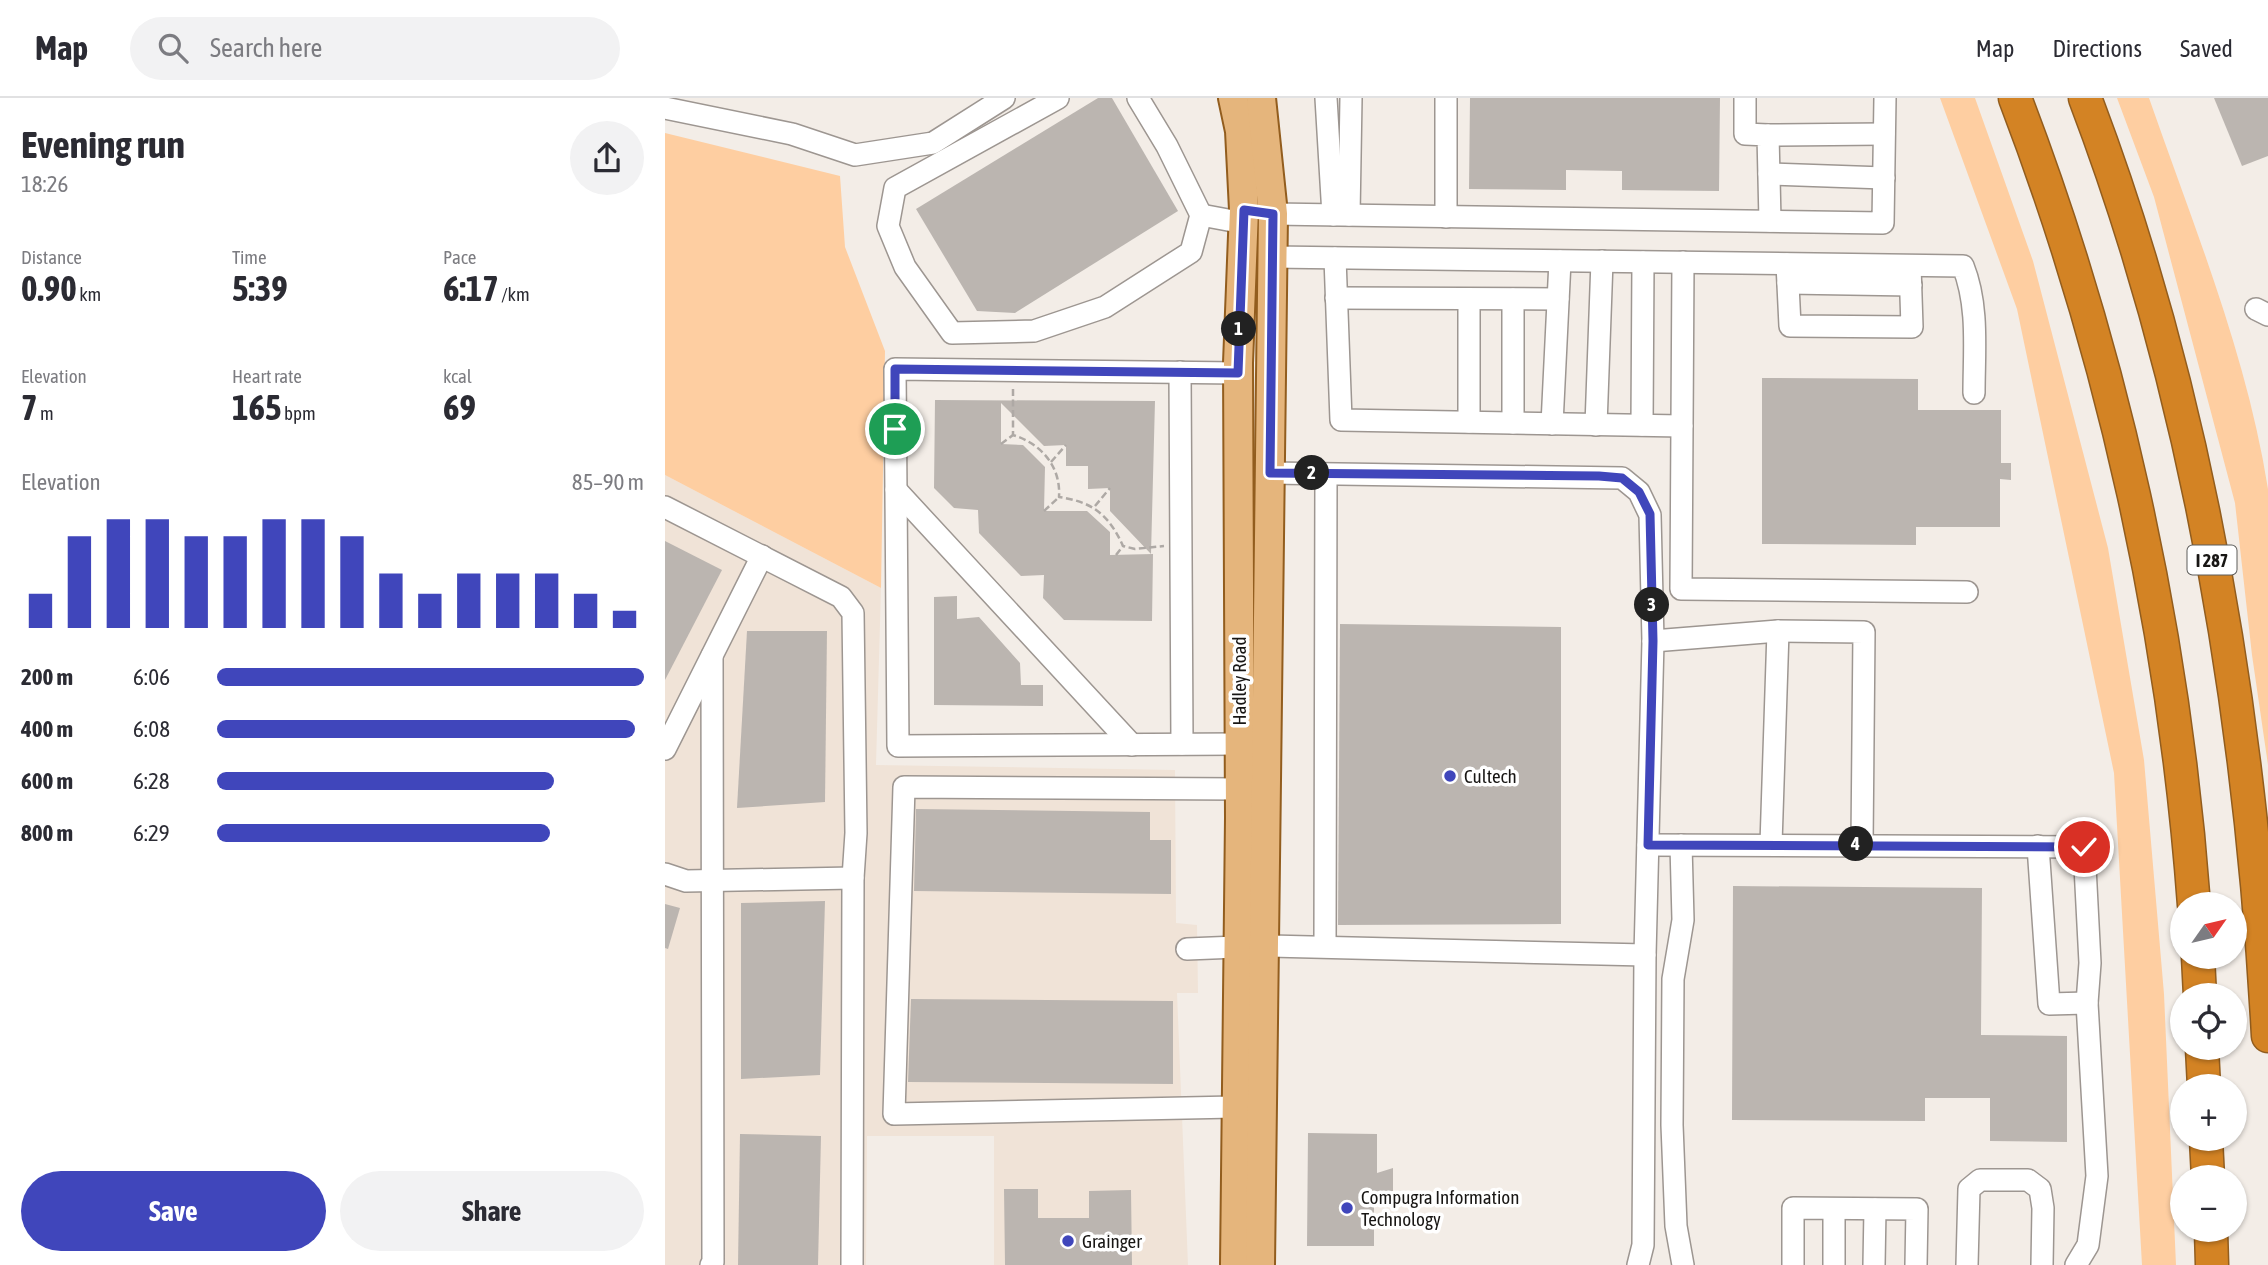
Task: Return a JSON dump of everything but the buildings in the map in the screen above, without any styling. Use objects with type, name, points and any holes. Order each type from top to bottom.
[{"type":"highway","points":[[2015,98],[2085,308],[2138,520],[2170,702],[2192,892]]},
{"type":"highway","name":"I 287","points":[[2085,98],[2133,242],[2173,384],[2206,528],[2239,718],[2256,860],[2268,1036]]},
{"type":"highway","points":[[2211,1242],[2212,1265]]},
{"type":"main road","name":"Hadley Road","points":[[1233,98],[1240,131],[1244,217],[1238,373],[1239,789],[1234,1107],[1235,1265]]},
{"type":"main road","name":"Hadley Road","points":[[1259,1265],[1273,214],[1261,98]]},
{"type":"main road","points":[[1244,217],[1273,214]]},
{"type":"lane","points":[[665,108],[792,134],[855,155],[933,143],[1004,98]]},
{"type":"lane","points":[[1058,98],[895,188],[888,226],[905,268],[951,333],[1034,331],[1105,307],[1191,252],[1201,215],[1167,146],[1138,98]]},
{"type":"lane","points":[[1326,98],[1341,215]]},
{"type":"lane","points":[[1341,215],[1351,98]]},
{"type":"lane","points":[[1446,98],[1446,217]]},
{"type":"lane","points":[[1745,98],[1745,134],[1884,134]]},
{"type":"lane","points":[[1273,214],[1883,223],[1885,98]]},
{"type":"lane","points":[[1768,135],[1770,221]]},
{"type":"lane","points":[[1769,174],[1884,178]]},
{"type":"lane","points":[[1201,215],[1244,217]]},
{"type":"lane","points":[[1272,257],[1683,262],[1787,274],[1911,275],[1963,266],[1971,285],[1974,311],[1974,393]]},
{"type":"lane","points":[[1335,258],[1341,420],[1682,426]]},
{"type":"lane","points":[[1552,424],[1560,261]]},
{"type":"lane","points":[[1596,425],[1602,261]]},
{"type":"lane","points":[[1642,425],[1643,262]]},
{"type":"lane","points":[[1683,262],[1681,589],[1967,592]]},
{"type":"lane","points":[[1787,274],[1790,326],[1912,327],[1911,275]]},
{"type":"lane","points":[[1336,298],[1557,299]]},
{"type":"lane","points":[[1469,299],[1469,422]]},
{"type":"lane","points":[[1513,299],[1513,423]]},
{"type":"lane","points":[[1238,373],[895,369],[898,746],[1239,744]]},
{"type":"lane","points":[[1180,372],[1182,744]]},
{"type":"lane","points":[[1270,473],[1622,478],[1639,492],[1650,514],[1653,641],[1645,956],[1643,1245],[1637,1265]]},
{"type":"lane","points":[[1325,946],[1326,474]]},
{"type":"lane","points":[[896,490],[1132,745]]},
{"type":"lane","points":[[665,507],[841,597],[853,613],[856,833],[853,878],[852,1265]]},
{"type":"lane","points":[[665,749],[762,556]]},
{"type":"lane","points":[[1653,641],[1778,631],[1864,632],[1862,844]]},
{"type":"lane","points":[[1771,844],[1778,631]]},
{"type":"lane","points":[[711,1265],[712,656]]},
{"type":"lane","points":[[1234,1107],[894,1114],[904,787],[1239,789]]},
{"type":"lane","points":[[1648,845],[2084,847],[2090,963],[2087,1003],[2097,1176],[2088,1245],[2075,1265]]},
{"type":"lane","points":[[1681,845],[1683,920],[1673,979],[1672,1137],[1677,1226],[1683,1265]]},
{"type":"lane","points":[[2038,846],[2049,1004],[2087,1003]]},
{"type":"lane","points":[[665,874],[686,881],[853,878]]},
{"type":"lane","points":[[1265,946],[1645,956]]},
{"type":"lane","points":[[1187,949],[1237,947]]},
{"type":"lane","points":[[1967,1265],[1969,1189],[1980,1180],[2028,1180],[2040,1189],[2043,1208],[2042,1265]]},
{"type":"lane","points":[[1793,1265],[1793,1208],[1917,1209],[1916,1265]]},
{"type":"lane","points":[[1833,1265],[1834,1209]]},
{"type":"lane","points":[[1874,1265],[1875,1209]]},
{"type":"path","points":[[1012,370],[1013,435]]},
{"type":"path","points":[[1001,444],[1013,435]]},
{"type":"path","points":[[1013,435],[1039,449],[1051,462],[1058,477],[1059,497],[1044,511]]},
{"type":"path","points":[[1051,462],[1066,445]]},
{"type":"path","points":[[1095,506],[1110,488]]},
{"type":"path","points":[[1059,497],[1095,506],[1108,519],[1123,546],[1135,549],[1145,545],[1181,545]]},
{"type":"path","points":[[1117,555],[1123,546]]},
{"type":"shaded area","points":[[1940,98],[1975,98],[2033,261],[2108,548],[2144,760],[2164,994],[2172,1165],[2170,1242],[2175,1242],[2176,1265],[2142,1265],[2114,773],[2017,309]]},
{"type":"shaded area","points":[[2117,98],[2149,98],[2233,340],[2259,439],[2268,489],[2268,765],[2252,655],[2235,503],[2154,197]]},
{"type":"shaded area","points":[[665,133],[840,176],[845,247],[885,351],[881,588],[665,475]]},
{"type":"shaded area","points":[[665,475],[881,588],[876,765],[1175,770],[1176,923],[1197,925],[1198,993],[1177,993],[1188,1265],[994,1265],[994,1136],[867,1136],[866,1265],[665,1265]]},
{"type":"place","name":"Cultech","points":[[1450,776]]},
{"type":"place","name":"Compugra Information Technology","points":[[1347,1208]]},
{"type":"place","name":"Grainger","points":[[1068,1241]]},
{"type":"route","points":[[895,429],[895,369],[1238,373],[1244,210],[1273,214],[1270,473],[1599,476],[1622,478],[1639,492],[1650,514],[1653,641],[1648,845],[2084,847]]}]
